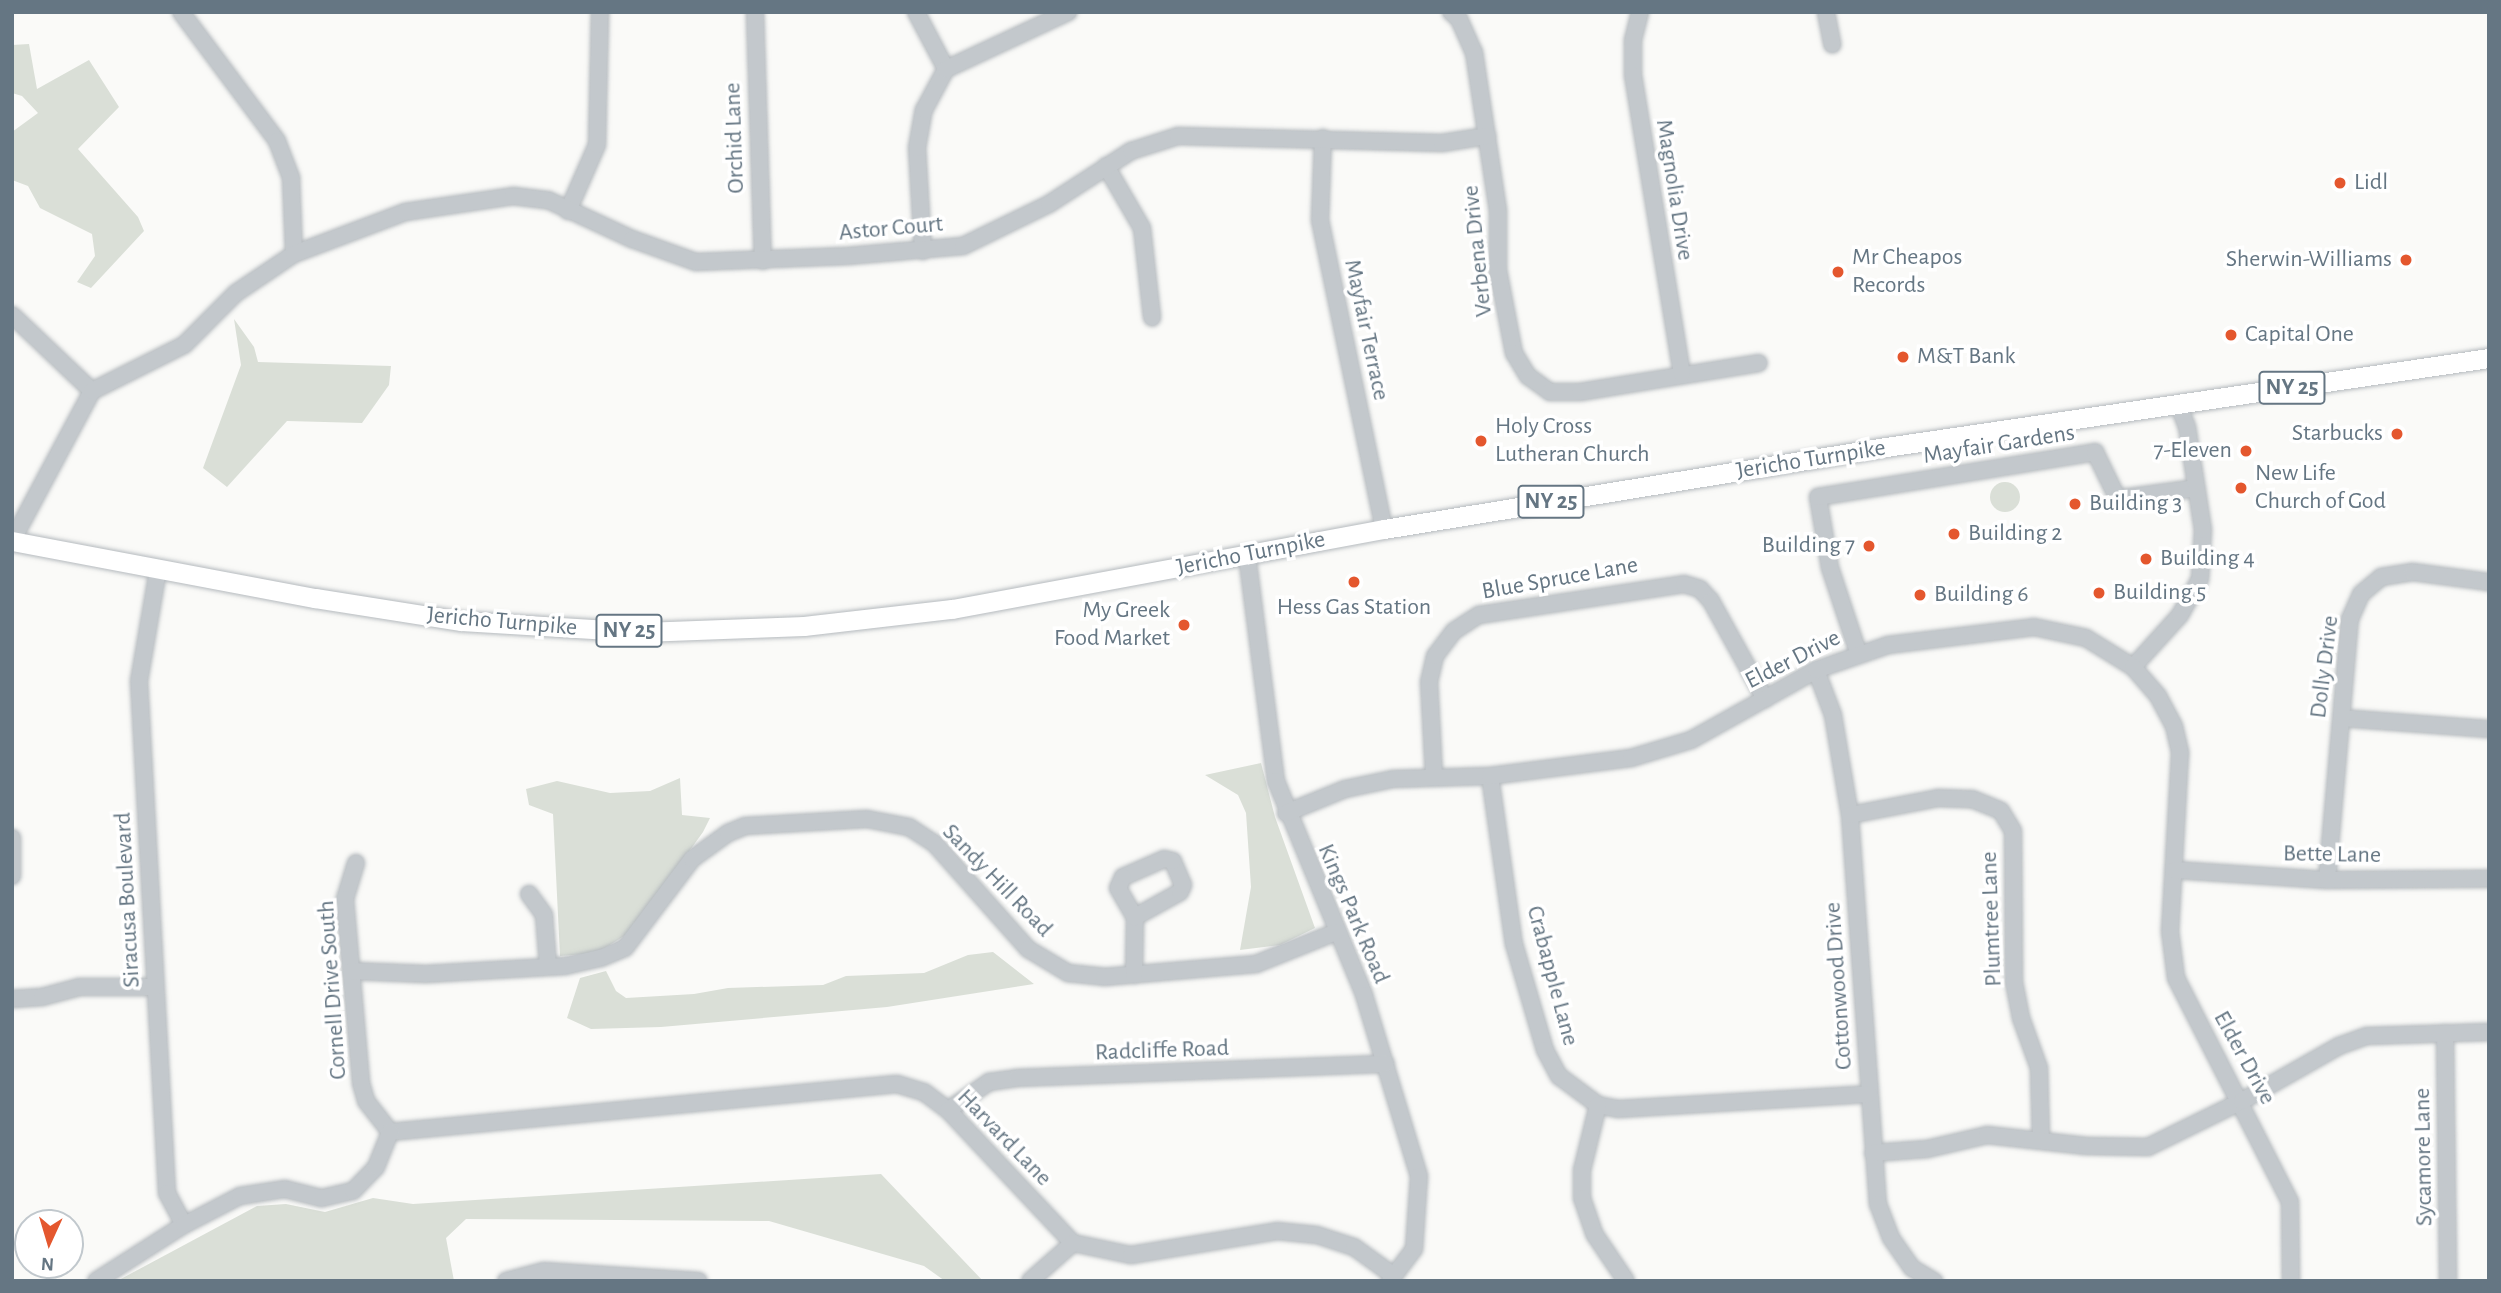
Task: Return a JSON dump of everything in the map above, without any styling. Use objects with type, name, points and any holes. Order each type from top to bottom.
[{"type":"main road","name":"Jericho Turnpike","points":[[12,541],[158,570],[461,621],[691,632],[901,616],[1384,529],[1886,447],[2179,406],[2489,358]]},
{"type":"street","points":[[181,12],[277,141],[291,178],[294,254]]},
{"type":"street","points":[[568,211],[597,145],[600,12]]},
{"type":"street","name":"Orchid Lane","points":[[755,12],[764,261]]},
{"type":"street","points":[[916,12],[946,69]]},
{"type":"street","points":[[923,251],[917,148],[924,110],[946,69],[1068,12]]},
{"type":"street","name":"Magnolia Drive","points":[[1640,12],[1633,41],[1633,75],[1682,374]]},
{"type":"street","points":[[1826,12],[1832,44]]},
{"type":"street","name":"Verbena Drive","points":[[1458,14],[1474,52],[1498,211],[1498,270],[1514,353],[1528,376],[1550,392],[1580,392],[1759,363]]},
{"type":"street","name":"Astor Court","points":[[92,391],[184,345],[236,293],[294,254],[405,212],[453,202],[513,196],[548,200],[672,256],[696,262],[764,261],[923,251],[963,246],[1049,204],[1106,166],[1154,141],[1178,136],[1442,143],[1487,136]]},
{"type":"street","name":"Mayfair Terrace","points":[[1323,138],[1320,220],[1384,529]]},
{"type":"street","points":[[1106,166],[1142,228],[1152,317]]},
{"type":"street","points":[[12,315],[92,391],[12,541]]},
{"type":"street","points":[[2133,667],[2180,615],[2200,579],[2203,530],[2187,426],[2179,406]]},
{"type":"street","name":"Mayfair Gardens","points":[[1858,652],[1830,568],[1818,497],[2095,452],[2116,495],[2123,498],[2196,488]]},
{"type":"street","name":"Kings Park Road","points":[[1247,555],[1276,781],[1286,813],[1364,995],[1419,1176],[1414,1250],[1392,1279]]},
{"type":"street","name":"Siracusa Boulevard","points":[[158,570],[139,681],[167,1193],[184,1225]]},
{"type":"street","name":"Dolly Drive","points":[[2327,880],[2350,619],[2361,594],[2381,577],[2413,572],[2489,582]]},
{"type":"street","name":"Blue Spruce Lane","points":[[1434,776],[1429,682],[1435,656],[1454,631],[1479,615],[1684,584],[1700,589],[1711,601],[1765,699]]},
{"type":"street","name":"Elder Drive","points":[[1286,813],[1345,789],[1434,776],[1490,776],[1631,758],[1691,740],[1815,670],[1858,652],[1981,630],[2034,627],[2086,638],[2133,667],[2158,696],[2174,726],[2180,753],[2170,931],[2176,978],[2242,1101],[2290,1202],[2291,1281]]},
{"type":"street","name":"Cottonwood Drive","points":[[1815,670],[1833,715],[1850,815],[1878,1204],[1908,1275],[1934,1281]]},
{"type":"street","points":[[2342,718],[2489,729]]},
{"type":"street","name":"Crabapple Lane","points":[[1490,776],[1514,944],[1545,1050],[1559,1076],[1598,1105],[1637,1110],[1869,1094]]},
{"type":"street","name":"Plumtree Lane","points":[[1850,815],[1938,798],[1972,799],[2001,811],[2012,831],[2014,982],[2039,1068],[2041,1139]]},
{"type":"street","name":"Sandy Hill Road","points":[[351,971],[426,974],[548,965],[601,958],[625,948],[692,859],[728,833],[745,827],[867,819],[909,827],[934,843],[1028,949],[1047,964],[1088,978],[1256,964],[1336,932]]},
{"type":"street","points":[[12,838],[12,876]]},
{"type":"street","name":"Cornell Drive South","points":[[356,863],[345,899],[361,1083],[366,1101],[390,1132]]},
{"type":"street","name":"Bette Lane","points":[[2175,870],[2327,880],[2489,879]]},
{"type":"street","points":[[529,894],[544,915],[548,965]]},
{"type":"street","points":[[1134,975],[1135,917]]},
{"type":"street","points":[[12,999],[42,998],[79,987],[155,987]]},
{"type":"street","points":[[1873,1153],[1927,1149],[1987,1135],[2086,1146],[2148,1147],[2358,1040],[2445,1032],[2489,1032]]},
{"type":"street","name":"Sycamore Lane","points":[[2445,1032],[2448,1281]]},
{"type":"street","name":"Radcliffe Road","points":[[948,1110],[989,1082],[1017,1079],[1386,1064]]},
{"type":"street","name":"Harvard Lane","points":[[390,1132],[897,1084],[924,1092],[948,1110],[1073,1243]]},
{"type":"street","points":[[1598,1105],[1582,1170],[1581,1198],[1595,1235],[1626,1281]]},
{"type":"street","points":[[96,1281],[184,1225],[240,1196],[285,1189],[322,1198],[353,1191],[376,1167],[390,1132]]},
{"type":"street","points":[[1030,1281],[1073,1243],[1131,1255],[1277,1231],[1317,1235],[1354,1247],[1392,1279]]},
{"type":"street","points":[[506,1281],[544,1270],[699,1281]]},
{"type":"shaded area","points":[[29,44],[37,89],[89,60],[119,107],[78,149],[138,217],[144,231],[91,288],[77,282],[95,256],[92,234],[40,208],[28,186],[12,180],[12,132],[38,113],[22,96],[12,93],[12,45]]},
{"type":"shaded area","points":[[234,319],[254,347],[258,362],[391,366],[389,385],[362,423],[287,421],[227,487],[203,468],[241,365]]},
{"type":"shaded area","points":[[2005,482],[2016,486],[2020,497],[2016,508],[2005,512],[1994,508],[1990,497],[1994,486]]},
{"type":"shaded area","points":[[1261,763],[1275,817],[1315,928],[1280,945],[1240,950],[1251,887],[1246,813],[1238,795],[1205,775]]},
{"type":"shaded area","points":[[680,778],[682,815],[710,818],[703,832],[632,931],[597,953],[560,956],[553,814],[529,805],[526,789],[557,781],[610,793],[650,791]]},
{"type":"shaded area","points":[[993,952],[1034,984],[887,1007],[661,1027],[591,1029],[567,1018],[580,978],[606,971],[616,991],[626,998],[694,994],[728,988],[823,985],[846,976],[924,973],[968,955]]},
{"type":"shaded area","points":[[881,1174],[983,1281],[945,1281],[924,1266],[769,1221],[466,1219],[446,1238],[454,1281],[117,1281],[257,1206],[286,1204],[325,1212],[373,1198],[413,1204]]},
{"type":"place","name":"Lidl","points":[[2340,183]]},
{"type":"place","name":"Sherwin-Williams","points":[[2406,260]]},
{"type":"place","name":"Mr Cheapos Records","points":[[1838,272]]},
{"type":"place","name":"Capital One","points":[[2231,335]]},
{"type":"place","name":"M&T Bank","points":[[1903,357]]},
{"type":"place","name":"Starbucks","points":[[2397,434]]},
{"type":"place","name":"Holy Cross Lutheran Church","points":[[1481,441]]},
{"type":"place","name":"7-Eleven","points":[[2246,451]]},
{"type":"place","name":"New Life Church of God","points":[[2241,488]]},
{"type":"place","name":"Building 3","points":[[2075,504]]},
{"type":"place","name":"Building 2","points":[[1954,534]]},
{"type":"place","name":"Building 7","points":[[1869,546]]},
{"type":"place","name":"Building 4","points":[[2146,559]]},
{"type":"place","name":"Hess Gas Station","points":[[1354,582]]},
{"type":"place","name":"Building 5","points":[[2099,593]]},
{"type":"place","name":"Building 6","points":[[1920,595]]},
{"type":"place","name":"My Greek Food Market","points":[[1184,625]]}]
